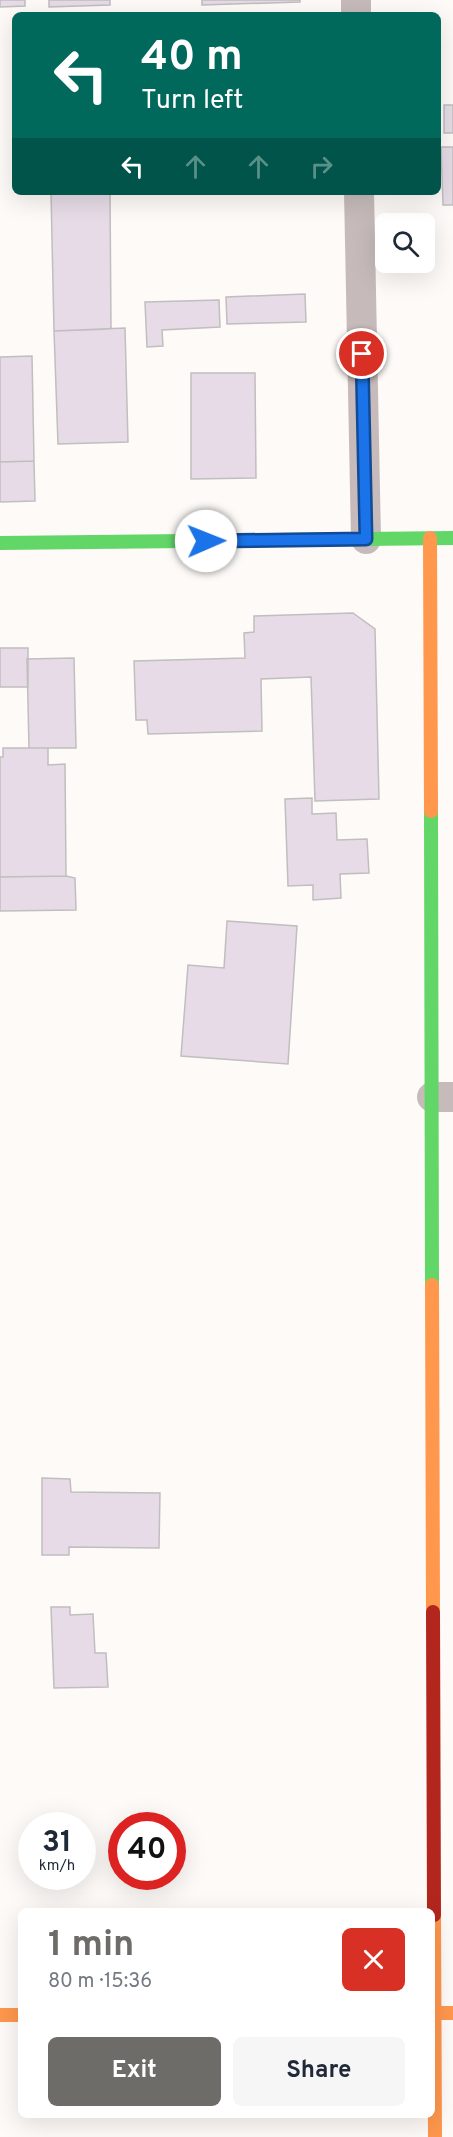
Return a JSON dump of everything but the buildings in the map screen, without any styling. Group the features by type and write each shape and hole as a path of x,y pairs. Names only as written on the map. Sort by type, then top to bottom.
{"street":[{"path":"359,195 366,539"},
{"path":"430,538 442,1097 434,1908"},
{"path":"0,543 453,538"},
{"path":"435,2013 453,2013"},
{"path":"0,2015 18,2015"},
{"path":"435,2118 435,2137"}],"traffic: fast":[{"path":"0,543 453,538"},
{"path":"431,811 432,1285"}],"traffic: slow":[{"path":"430,538 431,811"},
{"path":"432,1285 433,1612"},
{"path":"435,2013 453,2013"},
{"path":"0,2015 18,2015"},
{"path":"435,2118 435,2137"}],"traffic: jam":[{"path":"433,1612 434,1908"}],"route":[{"path":"206,541 366,539 362,354"}]}
